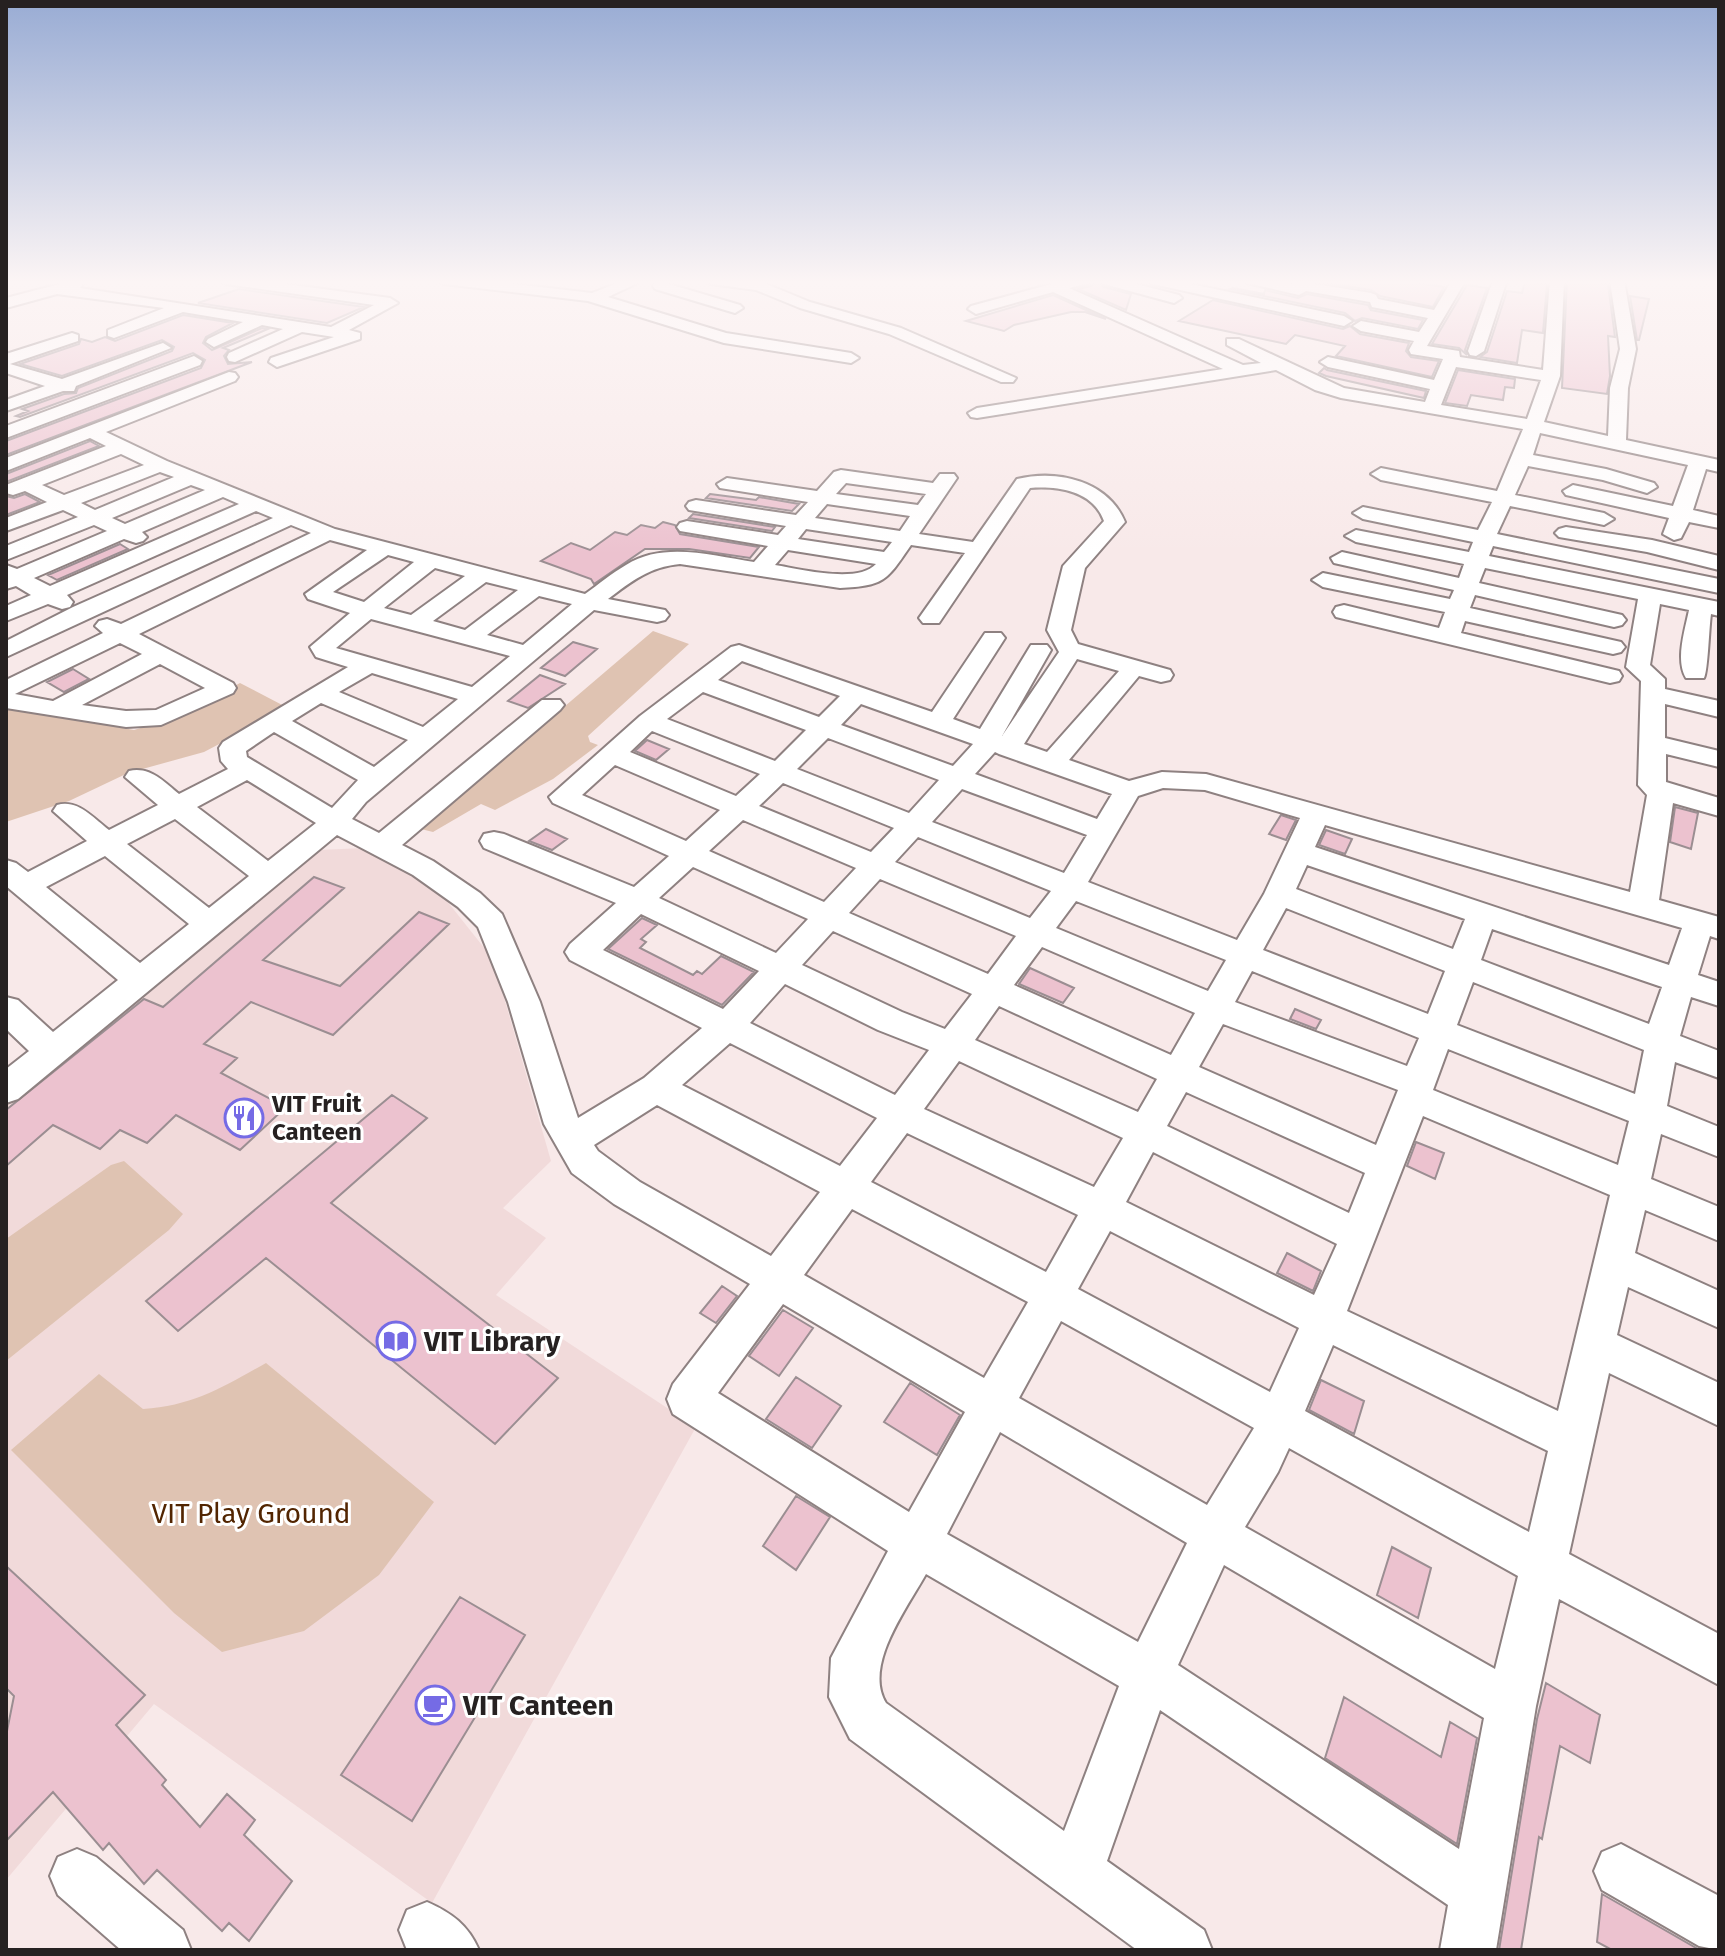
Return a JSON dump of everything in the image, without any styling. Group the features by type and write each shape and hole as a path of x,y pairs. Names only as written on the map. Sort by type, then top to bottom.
{"street":[{"path":"17,371 141,410"},
{"path":"6,382 35,371"},
{"path":"6,406 100,371"},
{"path":"6,432 166,371"},
{"path":"991,371 1007,378"},
{"path":"977,413 1240,371"},
{"path":"1243,371 1262,382"},
{"path":"1291,371 1341,393 1431,408 1471,408 1535,426 1617,443 1719,522"},
{"path":"1371,371 1440,386"},
{"path":"1431,408 1446,371"},
{"path":"1479,371 1551,376"},
{"path":"1447,638 1535,426 1551,371"},
{"path":"1617,443 1619,388 1623,371"},
{"path":"6,465 229,377"},
{"path":"1187,380 1205,392"},
{"path":"92,432 160,465 328,533 589,602 657,615"},
{"path":"15,488 124,446"},
{"path":"6,525 160,465"},
{"path":"1518,469 1551,486 1719,505"},
{"path":"1518,469 1606,475 1689,500 1719,543"},
{"path":"1381,474 1495,518 1671,576 1719,586"},
{"path":"758,571 841,476 943,484 923,512 913,539 882,598"},
{"path":"6,554 192,477"},
{"path":"931,618 1024,483 1045,479 1075,486 1107,504 1115,522 1074,566 1059,630 1069,649 1161,675"},
{"path":"727,484 923,512"},
{"path":"1551,486 1556,510"},
{"path":"1418,503 1600,540 1652,546 1689,500 1719,486"},
{"path":"15,488 64,503 229,581"},
{"path":"9,577 223,490"},
{"path":"1689,500 1719,563"},
{"path":"1671,576 1689,500"},
{"path":"6,614 256,504"},
{"path":"696,506 978,549"},
{"path":"1363,513 1495,518 1556,510 1608,520"},
{"path":"6,650 81,612 290,518"},
{"path":"687,527 891,560"},
{"path":"6,689 328,533"},
{"path":"1356,536 1710,607 1694,645 1695,673"},
{"path":"6,1089 335,822 356,796 376,779 589,602 635,568 664,558 695,559 758,571 840,581 863,580 881,573 913,539"},
{"path":"384,548 316,594 414,624 527,653"},
{"path":"1342,558 1614,620"},
{"path":"431,560 364,610 322,647 324,652 476,696"},
{"path":"414,624 482,574"},
{"path":"6,700 126,719 161,717 224,688 9,577"},
{"path":"1323,580 1613,647"},
{"path":"469,638 535,588"},
{"path":"1650,595 1638,667 1653,679 1652,785 1661,793 1719,807"},
{"path":"1344,612 1610,676"},
{"path":"938,723 993,638"},
{"path":"995,743 1039,650"},
{"path":"1386,1166 563,797 649,721 739,652 1128,790 1162,780 1206,782 1709,925 1680,979 1662,1043 1511,1706 1468,1950"},
{"path":"56,709 161,654"},
{"path":"572,1140 656,1088 727,1026 957,777 995,743 1066,658"},
{"path":"369,665 232,748 234,761 335,822 423,868 469,900 491,922 524,1002 562,1124 585,1162 627,1193 1511,1706"},
{"path":"1052,763 1127,676"},
{"path":"700,682 1103,831"},
{"path":"319,693 426,738"},
{"path":"857,694 779,772 581,952 901,1114 1103,1209 1572,1440"},
{"path":"1653,694 1719,709"},
{"path":"382,846 551,705"},
{"path":"273,721 376,779"},
{"path":"649,721 1719,1142"},
{"path":"1653,743 1719,759"},
{"path":"611,754 1414,1090 1631,1189 1719,1224"},
{"path":"141,982 16,878 105,844 248,769"},
{"path":"139,777 269,876"},
{"path":"1128,790 1070,887 688,1399 917,1543 1148,1675 1478,1893"},
{"path":"1643,906 1661,793"},
{"path":"67,811 210,925"},
{"path":"1184,1950 868,1721 854,1697 855,1658 992,1405 1279,894 1317,812"},
{"path":"494,841 638,900 890,1021 952,1045 1146,1132 1255,1183 1359,1237"},
{"path":"1299,852 1719,994"},
{"path":"1279,894 1719,1065"},
{"path":"1076,1871 1148,1675 1215,1534 1263,1457 1359,1237 1483,913"},
{"path":"6,1009 52,1052"},
{"path":"656,1088 1054,1296 1719,1661"},
{"path":"1614,1262 1719,1310"},
{"path":"1594,1345 1719,1405"},
{"path":"1621,1871 1719,1926"},
{"path":"77,1876 163,1950"}],"shaded area":[{"path":"365,848 435,886 493,959 551,1161 503,1208 546,1238 496,1295 696,1427 432,1903 154,1704 6,1880 6,1101 318,850"}],"green space":[{"path":"653,631 689,644 588,736 590,742 598,745 553,779 495,810 481,804 433,832 421,829"},
{"path":"240,683 288,708 204,752 128,773 69,801 6,822 6,707 134,730 177,717"},
{"path":"124,1161 183,1214 169,1230 6,1361 6,1239 111,1165"},
{"name":"VIT Play Ground","path":"266,1363 434,1502 379,1575 304,1631 222,1652 174,1613 11,1450 99,1374 143,1409 193,1399"}],"building":[{"path":"45,371 75,371 62,376"},
{"path":"120,371 144,371 16,416 28,411 22,409 64,394 76,393 78,388"},
{"path":"192,371 227,371 6,455 6,441"},
{"path":"1333,371 1426,391 1424,398 1319,373"},
{"path":"1406,371 1435,371 1432,377"},
{"path":"1457,371 1515,379 1514,388 1505,387 1503,400 1471,395 1467,406 1445,403"},
{"path":"1563,371 1610,371 1607,394 1562,388"},
{"path":"90,441 99,446 6,482 6,474"},
{"path":"25,494 40,502 6,515 6,496 14,498"},
{"path":"710,494 756,500 759,497 799,504 792,511 706,498"},
{"path":"693,514 775,527 772,531 689,518"},
{"path":"663,522 675,525 680,534 759,547 750,558 689,549 645,549 594,584 591,579 541,561 571,543 590,550 615,532 627,535 641,525 655,528"},
{"path":"120,544 128,549 57,580 48,575"},
{"path":"573,642 597,649 565,676 541,668"},
{"path":"73,669 89,679 64,692 47,682"},
{"path":"540,675 565,684 528,708 508,701"},
{"path":"647,740 669,749 656,760 635,751"},
{"path":"1675,807 1698,813 1691,849 1670,842"},
{"path":"1281,815 1296,820 1286,840 1269,834"},
{"path":"546,829 567,839 552,850 529,841"},
{"path":"1326,830 1352,839 1345,854 1319,845"},
{"path":"314,877 344,888 263,960 340,986 419,912 449,924 333,1035 251,1002 204,1044 237,1058 221,1073 286,1107 240,1150 176,1115 147,1143 120,1130 100,1149 53,1125 6,1166 6,1110 144,999 163,1007"},
{"path":"642,918 657,925 641,939 646,942 640,948 693,975 697,971 702,974 721,956 754,972 722,1005 608,949"},
{"path":"1030,968 1074,988 1063,1003 1019,984"},
{"path":"1295,1009 1321,1020 1316,1029 1290,1019"},
{"path":"392,1095 427,1118 331,1203 558,1378 495,1444 266,1258 178,1331 146,1301"},
{"path":"1416,1142 1444,1153 1435,1179 1407,1166"},
{"path":"1287,1253 1321,1271 1313,1291 1277,1273"},
{"path":"722,1286 737,1296 716,1323 700,1313"},
{"path":"783,1310 813,1328 779,1376 749,1356"},
{"path":"796,1377 841,1406 812,1448 766,1419"},
{"path":"1321,1380 1364,1401 1354,1434 1309,1410"},
{"path":"910,1383 960,1415 937,1455 884,1422"},
{"path":"796,1496 830,1517 796,1570 763,1546"},
{"path":"1392,1547 1431,1568 1418,1618 1377,1595"},
{"path":"6,1566 145,1695 116,1725 166,1780 162,1785 200,1827 227,1794 255,1820 244,1835 292,1881 249,1941 229,1923 222,1931 157,1870 144,1884 109,1843 103,1850 53,1792 6,1841 6,1736 14,1696 6,1688"},
{"name":"VIT Canteen","path":"460,1597 525,1635 412,1821 341,1775"},
{"path":"1546,1683 1600,1715 1590,1763 1560,1746 1542,1839 1539,1837 1521,1950 1499,1950 1537,1719"},
{"path":"1344,1697 1441,1757 1450,1722 1477,1738 1457,1844 1325,1758"},
{"path":"1602,1894 1704,1950 1612,1950 1597,1942"}],"place":[{"name":"VIT Fruit Canteen","path":"244,1118"},
{"name":"VIT Library","path":"396,1341"},
{"name":"VIT Canteen","path":"435,1705"}]}
